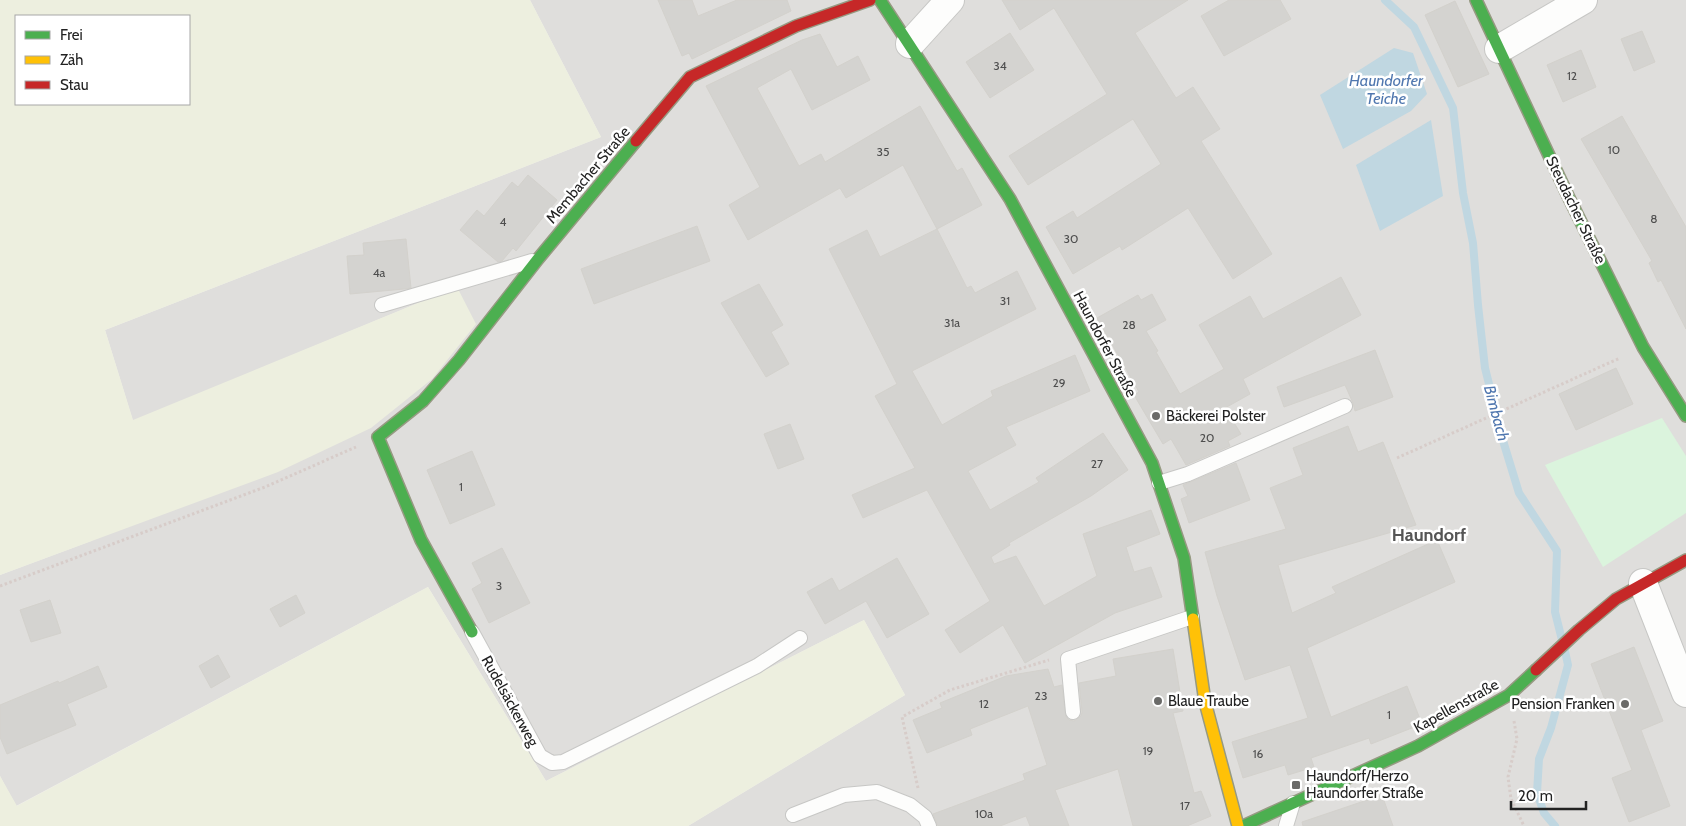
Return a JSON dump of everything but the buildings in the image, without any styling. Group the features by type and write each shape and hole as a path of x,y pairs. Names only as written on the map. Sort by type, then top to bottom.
{"street":[{"name":"Membacher Straße","path":"378,437 423,401 459,360 538,260 690,77 796,26 870,0"},
{"name":"Haundorfer Straße","path":"880,0 1010,199 1152,463 1184,558 1205,702 1238,826"},
{"path":"910,44 950,0"},
{"name":"Steudacher Straße","path":"1476,0 1569,198 1644,347 1683,404"},
{"path":"1499,49 1583,0"},
{"name":"Rudelsäckerweg","path":"378,437 421,540 472,632"},
{"name":"Kapellenstraße","path":"1243,826 1418,746 1508,696 1616,599 1686,560"},
{"path":"1643,583 1686,693"}],"lane":[{"path":"382,305 538,260"},
{"path":"1158,483 1188,474 1345,406"},
{"path":"1073,712 1068,659 1192,617"},
{"name":"Rudelsäckerweg","path":"472,632 540,756 552,763 563,762 748,671 800,638"},
{"path":"793,815 844,795 877,792 910,805 927,822"},
{"path":"1286,826 1293,803"}],"path":[{"path":"1397,458 1644,347"},
{"path":"0,586 265,487 378,437"},
{"path":"927,822 902,717 950,690 1045,660 1068,659"},
{"path":"1508,696 1517,739 1508,777 1511,799 1524,826"}],"shaded area":[{"path":"530,0 1686,0 1686,826 688,826 905,695 864,620 546,781 428,587 16,806 0,776 0,575 91,541 457,287 133,421 105,330 601,137"}],"green space":[{"path":"0,0 530,0 601,137 105,330 133,420 457,287 476,324 432,379 371,428 278,472 0,575"},
{"path":"1662,418 1686,456 1686,513 1603,567 1545,465"},
{"path":"428,587 546,781 864,620 905,695 688,826 0,826 0,776 17,806"}],"water":[{"name":"Haundorfer Teiche","path":"1394,48 1413,53 1427,94 1411,111 1343,149 1320,95"},
{"name":"Haundorfer Teiche","path":"1431,120 1443,196 1380,231 1356,165"}],"waterway":[{"name":"Bimbach","path":"1385,0 1414,27 1453,108 1463,193 1473,243 1485,368 1504,444 1519,493 1557,551 1555,612 1562,640"},
{"name":"Bimbach","path":"1555,826 1544,813 1537,793 1539,759 1551,728 1568,665 1565,651"}],"traffic: fast":[{"path":"880,0 1010,199 1152,463 1184,558 1193,619"},
{"path":"1476,0 1569,198 1643,347 1686,416"},
{"path":"472,632 421,540 378,437 423,401 459,360 538,259 636,141"},
{"path":"1243,826 1418,746 1509,695 1536,670"}],"traffic: slow":[{"path":"1193,619 1205,702 1238,826"}],"traffic: jam":[{"path":"636,141 690,77 796,26 870,0"},
{"path":"1536,670 1616,599 1686,560"}],"place":[{"name":"Bäckerei Polster","path":"1156,416"},
{"name":"Blaue Traube","path":"1158,701"},
{"name":"Pension Franken","path":"1625,704"},
{"name":"Haundorf/Herzo Haundorfer Straße","path":"1296,785"}],"district":[{"name":"Haundorf","path":"1429,535"}]}
